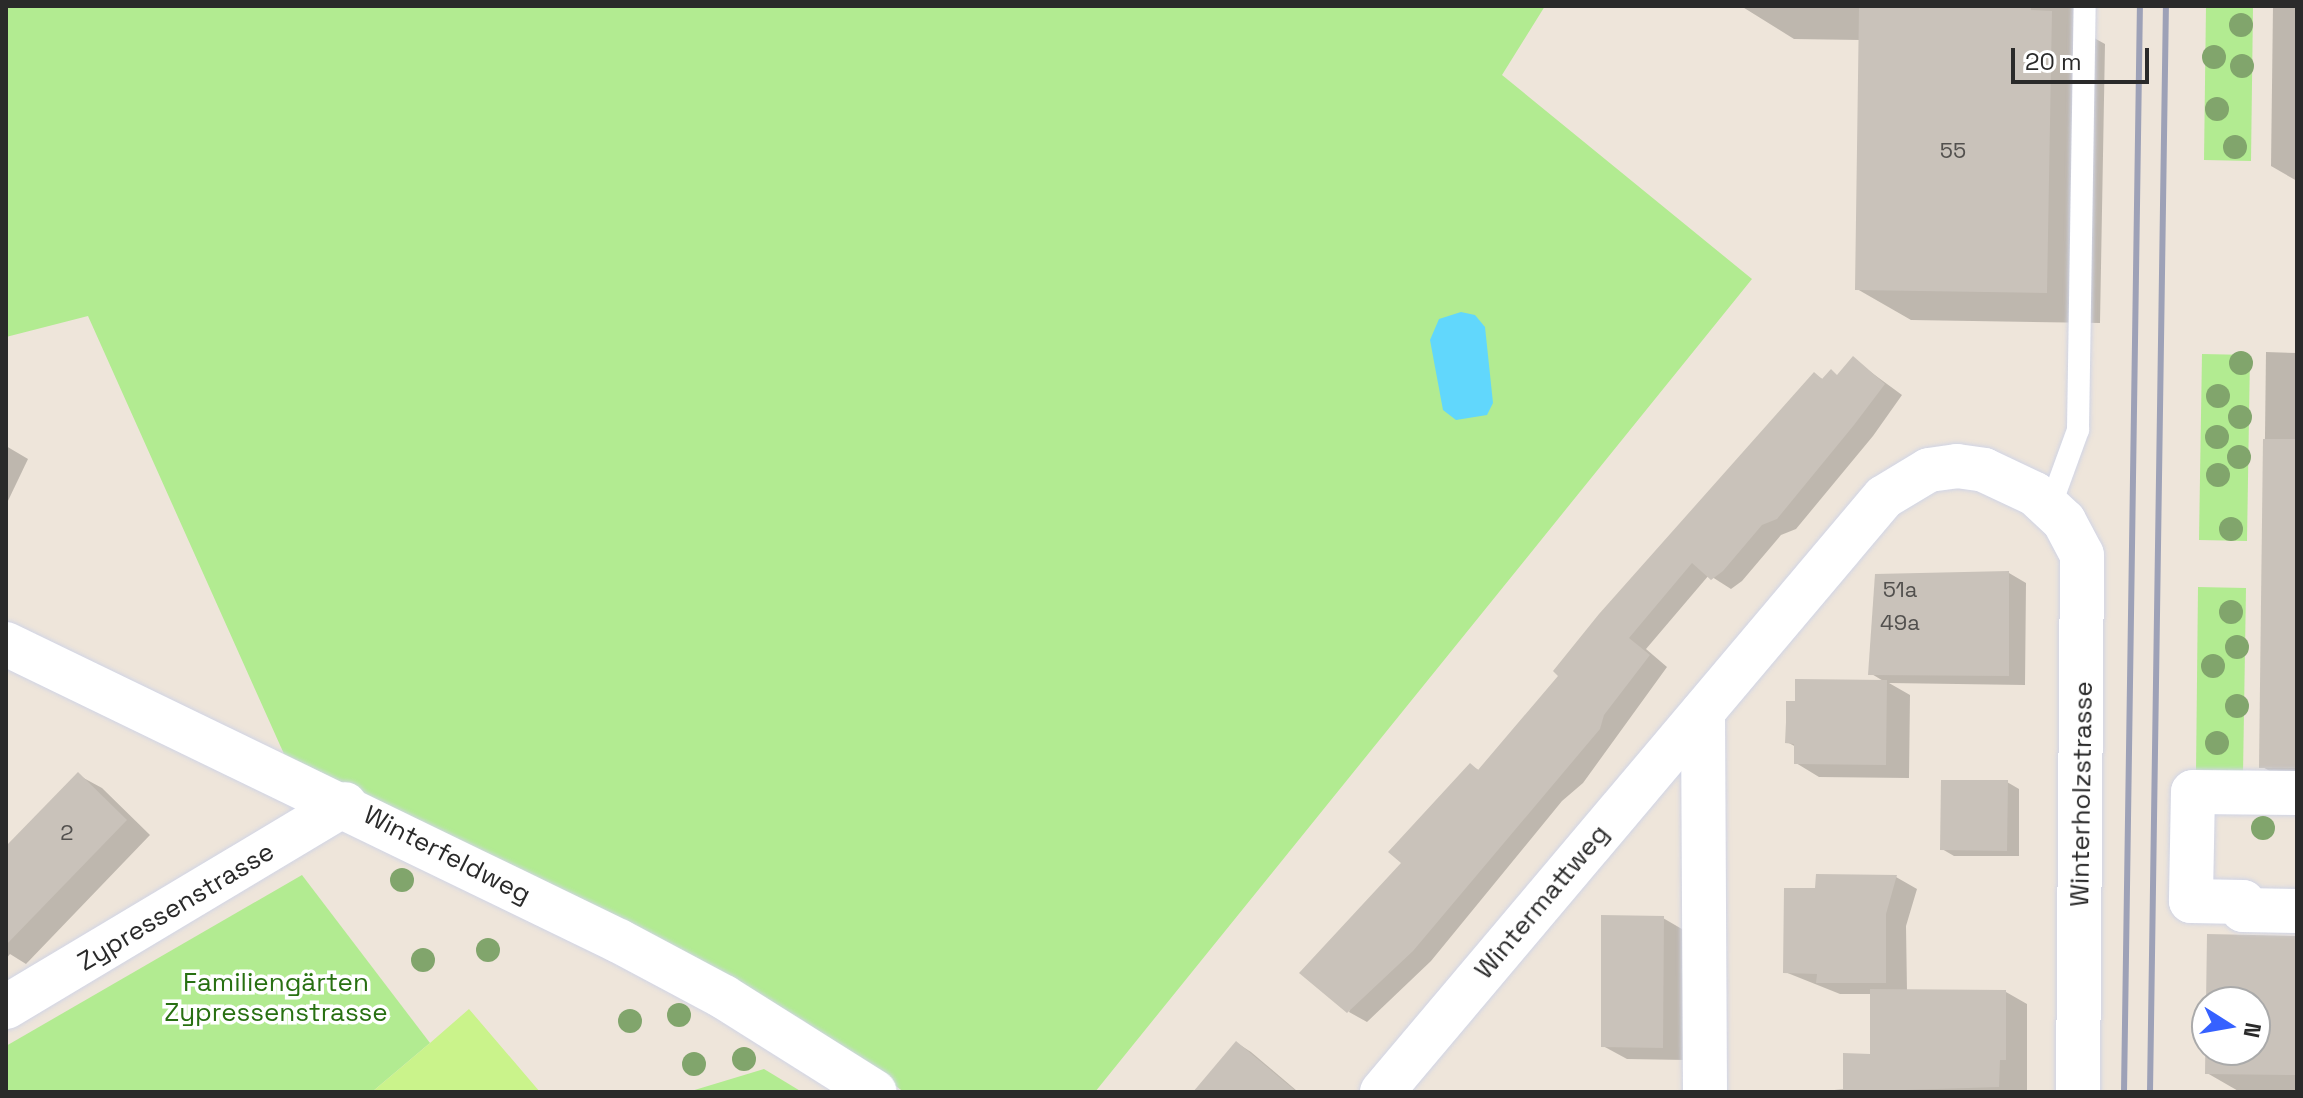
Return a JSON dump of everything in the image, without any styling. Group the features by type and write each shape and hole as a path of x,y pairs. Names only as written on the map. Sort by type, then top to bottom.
{"street":[{"name":"Wintermattweg","path":"1382,1092 1884,497 1929,470 1984,470"},
{"name":"Winterholzstrasse","path":"1984,470 2011,479 2050,507 2075,539 2084,573 2078,1092"},
{"name":"Winterfeldweg","path":"6,644 345,804 724,997 875,1092"},
{"path":"1703,712 1705,1092"},
{"path":"2297,793 2193,792 2191,901 2243,902 2243,910 2297,911"},
{"name":"Zypressenstrasse","path":"6,1007 345,804"}],"lane":[{"path":"2050,507 2078,430 2085,6"}],"green space":[{"path":"6,6 1545,6 1502,75 1752,279 1095,1092 904,1092 804,1021 700,960 284,754 88,316 6,337"},
{"path":"2206,6 2253,6 2251,161 2204,160"},
{"path":"2202,354 2250,355 2247,541 2199,540"},
{"path":"2198,587 2246,588 2243,774 2196,773"},
{"name":"Familiengärten Zypressenstrasse","path":"302,875 430,1043 372,1092 6,1092 6,1046"},
{"path":"469,1009 540,1092 372,1092 430,1043"},
{"path":"764,1069 802,1092 688,1092"}],"water":[{"path":"1461,312 1475,315 1485,327 1493,403 1487,415 1456,420 1443,410 1430,340 1439,319"}],"building":[{"path":"1859,6 2031,6 2031,10 2052,11 2047,293 1855,290"},
{"path":"1853,356 1885,384 1854,425 1777,519 1762,525 1723,571 1711,580 1692,563 1629,638 1650,655 1604,715 1600,729 1413,951 1347,1013 1299,973 1401,863 1388,852 1470,763 1478,770 1558,676 1553,671 1599,614 1814,372 1822,379 1831,369 1837,375"},
{"path":"2263,439 2297,439 2297,768 2259,768"},
{"path":"2009,571 2009,676 1868,675 1875,574"},
{"path":"1795,679 1887,680 1886,765 1794,764 1794,744 1785,743 1786,701 1795,701"},
{"path":"78,772 127,820 6,945 6,846"},
{"path":"1941,780 2008,780 2007,851 1940,850"},
{"path":"1816,874 1897,875 1886,914 1886,983 1816,983 1817,974 1783,973 1784,888 1815,888"},
{"path":"1601,915 1664,916 1663,1048 1601,1047"},
{"path":"2207,934 2297,936 2297,1075 2205,1074 2205,1066 2271,1066 2271,986 2206,986"},
{"path":"1870,989 2006,990 2006,1060 2000,1060 1999,1087 1843,1092 1843,1053 1870,1054"},
{"path":"1236,1041 1297,1092 1193,1092"}],"railway":[{"path":"2124,1092 2140,6"},
{"path":"2150,1092 2166,6"}]}
